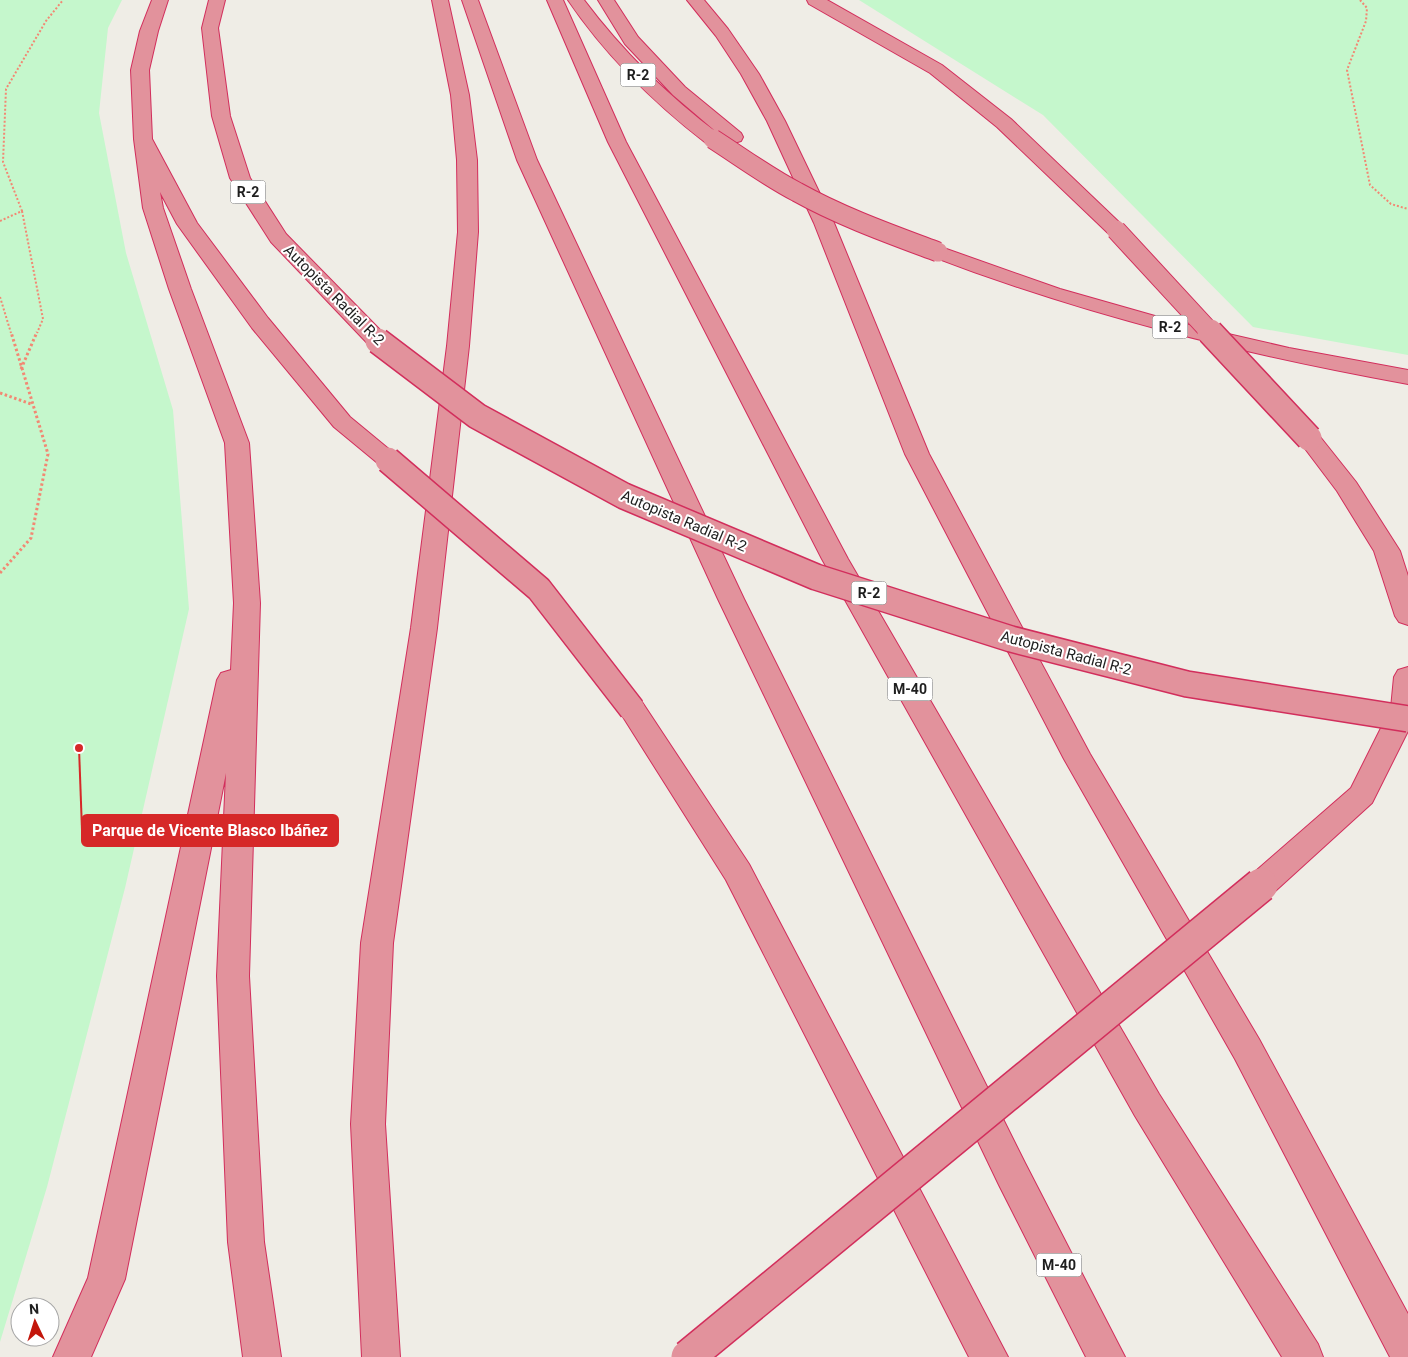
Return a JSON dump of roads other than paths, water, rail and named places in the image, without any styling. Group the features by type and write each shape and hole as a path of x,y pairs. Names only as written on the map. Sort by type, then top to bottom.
{"highway":[{"path":"160,0 149,31 140,70 143,139 153,208 180,289 237,443 246,603 233,976 246,1242 262,1357"},
{"name":"Autopista Radial R-2","path":"217,0 210,28 217,86 221,116 240,178 278,238 378,341 477,416 624,496 816,576 1011,639 1187,684 1408,719"},
{"path":"381,1357 368,1124 377,943 424,628 458,346 468,232 467,160 460,95 440,0"},
{"name":"M-40","path":"470,0 527,160 727,590 1012,1174 1106,1357"},
{"name":"M-40","path":"555,0 617,142 835,559 1146,1105 1304,1357"},
{"name":"R-2","path":"576,0 625,63 684,118 781,183 856,221 1036,287 1173,328 1271,351 1408,378"},
{"path":"606,0 631,40 679,91 734,136 763,158 812,187 854,210 926,240 938,252"},
{"path":"695,0 722,33 750,74 776,122 824,223 917,454 1078,759 1247,1049 1408,1352"},
{"path":"815,0 936,69 1004,123 1116,230 1309,438 1347,487 1387,551 1408,616"},
{"path":"143,139 187,224 260,323 342,422 539,589 632,709 738,873 989,1357"},
{"path":"72,1357 106,1279 246,603"},
{"path":"688,1357 1261,885 1362,795 1405,708 1408,677"}],"place":[{"name":"Parque de Vicente Blasco Ibáñez","path":"79,748"}]}
